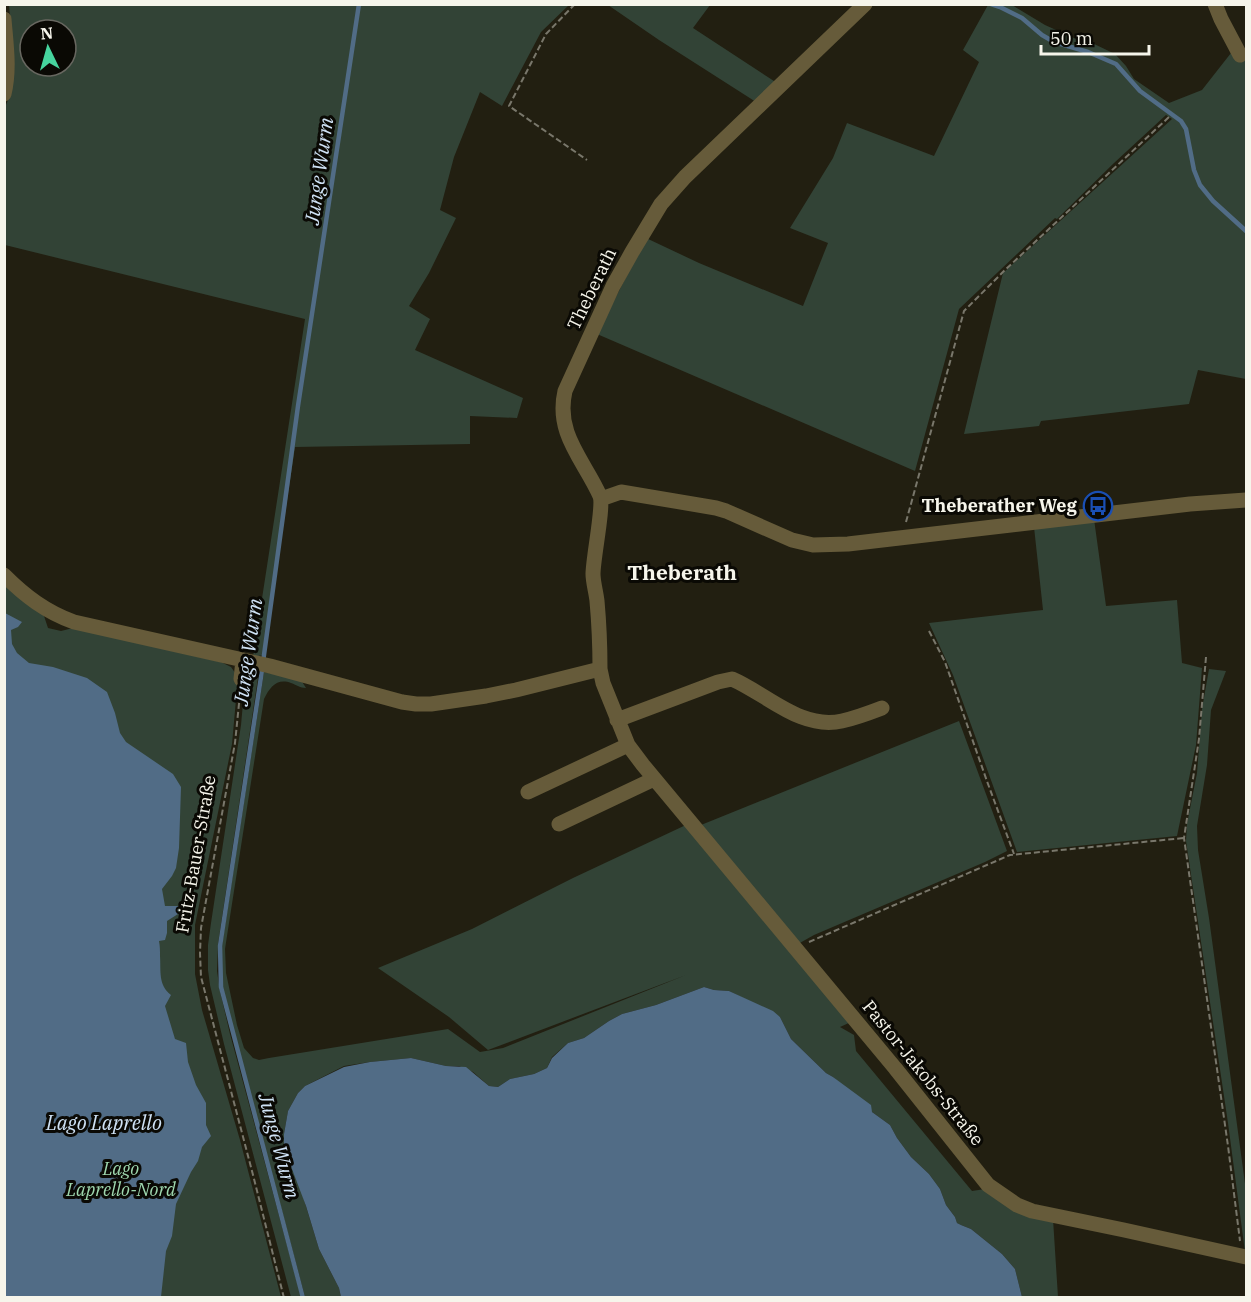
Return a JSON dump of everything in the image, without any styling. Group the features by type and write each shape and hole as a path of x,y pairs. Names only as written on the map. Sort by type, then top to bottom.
{"street":[{"name":"Theberath","path":"601,499 575,452 562,416 562,404 565,391 613,286 661,204 685,177 865,4"},
{"path":"1215,4 1240,55"},
{"path":"4,18 8,80 4,94"},
{"path":"4,575 28,597 58,616 103,629 270,666 402,702 431,704 516,690 600,669 597,600 592,575 601,499 621,492 716,508 781,536 813,545 848,544 1246,500"},
{"path":"241,679 248,661"},
{"name":"Pastor-Jakobs-Straße","path":"600,669 603,683 628,745 988,1185 1017,1205 1032,1211 1244,1257"},
{"path":"617,720 718,682 732,679 790,712 820,722 841,721 882,708"},
{"path":"528,792 628,745"},
{"path":"559,824 654,779"}],"path":[{"path":"575,4 546,34 508,106 587,160"},
{"path":"908,537 905,519 964,311 1169,117"},
{"path":"929,631 945,662 1014,854"},
{"path":"1206,657 1199,739 1184,838 1244,1257"},
{"name":"Fritz-Bauer-Straße","path":"241,679 235,742 201,928 201,977 284,1298"},
{"path":"797,949 886,908 1014,854 1184,838"}],"green space":[{"path":"9,5 569,5 541,32 502,106 480,92 454,157 440,210 456,218 429,273 409,306 430,319 415,350 523,398 517,418 470,416 470,444 295,447 264,655 253,657 305,319 5,245 4,110 11,92"},
{"path":"608,5 710,5 693,28 777,83 756,102"},
{"path":"988,5 1012,5 1045,25 1115,54 1134,79 1169,103 1202,90 1231,53 1246,57 1246,379 1198,370 1189,404 1041,421 1039,426 964,434 1003,273 1172,119 1166,115 959,309 915,471 597,334 646,238 699,263 803,306 828,243 790,228 833,158 847,123 934,156 979,62 963,50"},
{"path":"1094,519 1106,606 1177,600 1182,663 1202,668 1196,745 1177,836 1017,852 953,675 929,623 1043,610 1034,527"},
{"name":"Lago Laprello","path":"4,583 44,616 48,628 61,631 73,628 221,662 231,667 238,677 232,744 195,925 195,974 202,1010 240,1140 281,1297 5,1297"},
{"path":"248,668 259,671 218,944 217,971 230,1034 301,1297 291,1297 224,1044 208,970 208,945"},
{"path":"1209,669 1226,671 1211,710 1207,765 1197,826 1198,850 1246,1191 1246,1253 1186,841 1197,773 1202,709"},
{"path":"264,672 301,680 306,688 286,682 278,683 271,687 264,699 225,949 226,973 237,1025 244,1048 253,1058 259,1060 448,1029 480,1052 503,1048 686,975 488,1050 449,1017 378,968 472,929 688,824 851,1022 840,1027 854,1035 856,1051 972,1191 985,1189 1008,1206 1053,1219 1058,1297 1022,1297 1015,1269 1002,1254 971,1229 957,1223 940,1189 929,1174 911,1157 890,1125 826,1073 791,1039 780,1017 729,991 704,987 656,1005 622,1014 584,1038 568,1043 552,1057 547,1068 534,1074 510,1079 498,1087 489,1086 473,1072 459,1066 446,1066 411,1058 344,1066 305,1086 298,1093 288,1111 284,1134 319,1249 339,1288 341,1297 305,1297 230,1016 221,971 222,945"},
{"path":"959,721 1007,851 798,944 701,825"}],"water":[{"name":"Lago Laprello","path":"5,613 22,622 11,630 12,644 17,653 29,663 53,667 87,678 107,692 120,733 126,742 173,774 181,787 176,868 162,889 165,906 178,906 178,914 167,921 165,940 159,941 160,972 164,987 171,995 165,1006 175,1039 186,1043 188,1062 196,1085 206,1103 206,1125 211,1136 202,1147 198,1161 176,1204 172,1236 166,1251 161,1297 5,1297"},
{"path":"704,987 729,991 773,1011 780,1017 791,1039 826,1073 871,1105 872,1112 890,1125 911,1157 929,1174 940,1189 957,1223 971,1229 1002,1254 1015,1269 1022,1297 341,1297 339,1288 319,1249 284,1148 288,1111 298,1093 305,1086 344,1067 411,1058 446,1066 466,1067 489,1086 498,1087 510,1079 534,1074 547,1068 552,1058 568,1043 584,1038 622,1014 656,1005"}],"waterway":[{"name":"Junge Wurm","path":"303,1298 221,987 220,946 359,4"},
{"path":"991,4 1022,18 1054,42 1088,52 1116,64 1140,91 1181,121 1186,129 1194,170 1200,185 1213,201 1246,231"}],"place":[{"name":"Theberather Weg","path":"1098,506"}],"district":[{"name":"Theberath","path":"682,573"}],"park label":[{"name":"Lago Laprello-Nord","path":"121,1179"}]}
